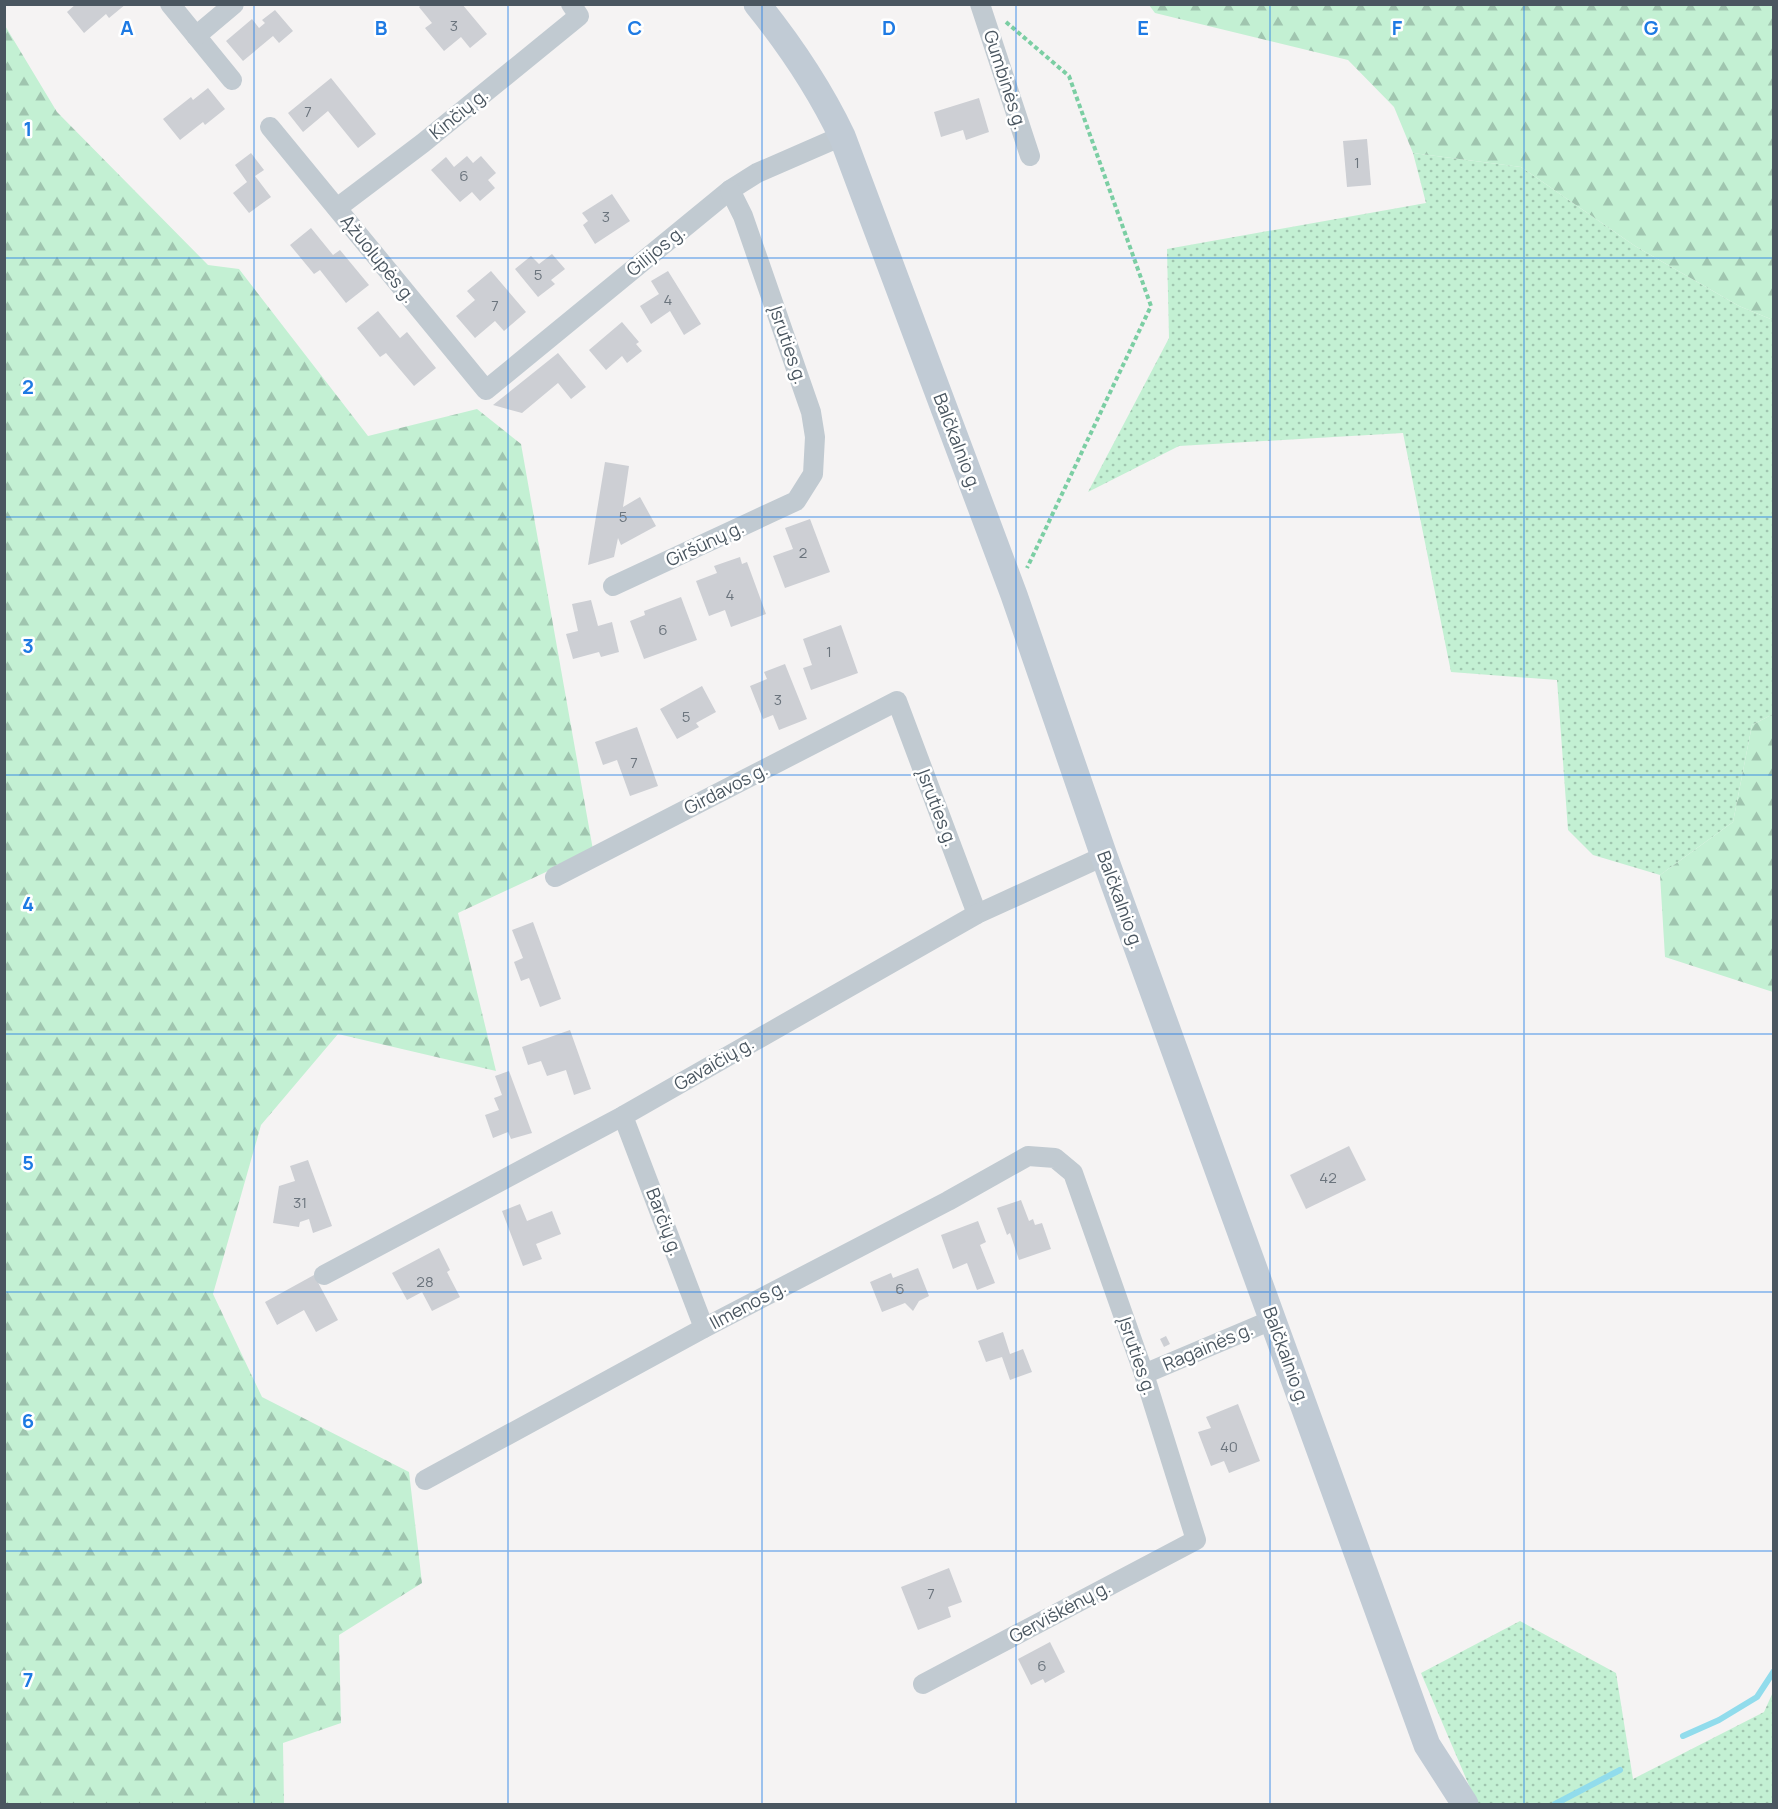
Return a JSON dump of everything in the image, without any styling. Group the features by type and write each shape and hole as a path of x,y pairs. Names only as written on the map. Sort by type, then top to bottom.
{"street":[{"path":"170,4 231,80"},
{"path":"196,36 234,4"},
{"name":"Balčkalnio g.","path":"757,4 805,68 826,102 842,136 1014,596 1104,856 1427,1745 1465,1804"},
{"name":"Gumbinės g.","path":"980,4 1030,156"},
{"name":"Kinčių g.","path":"337,208 423,143 575,10"},
{"name":"Ąžuolupės g.","path":"270,127 486,390"},
{"name":"Gilijos g.","path":"486,390 730,190 757,173 842,136"},
{"name":"Įsruties g.","path":"730,190 742,216 811,412 815,437 813,474 796,501"},
{"name":"Giršūnų g.","path":"613,586 796,501"},
{"name":"Įsruties g.","path":"897,701 977,914"},
{"name":"Girdavos g.","path":"555,877 897,701"},
{"name":"Gavaičių g.","path":"324,1275 623,1116 977,914 1104,856"},
{"name":"Barčių g.","path":"623,1116 704,1328"},
{"name":"Ilmenos g.","path":"425,1480 704,1328 948,1201 1028,1155 1055,1158 1073,1173"},
{"name":"Įsruties g.","path":"1073,1173 1144,1374 1196,1540"},
{"name":"Ragainės g.","path":"1144,1374 1272,1320"},
{"name":"Gerviškėnų g.","path":"923,1684 1196,1540"}],"path":[{"path":"1002,19 1069,76 1151,306 1014,596"}],"green space":[{"path":"1149,5 1773,5 1773,320 1739,306 1635,246 1521,167 1413,153 1394,107 1348,60 1155,13"},
{"path":"4,24 57,112 208,265 239,269 368,436 477,409 521,444 593,850 458,913 496,1071 338,1034 261,1125 213,1294 262,1397 409,1472 422,1583 339,1635 341,1723 283,1743 284,1804 5,1804"},
{"path":"1413,153 1521,167 1635,246 1739,306 1773,320 1773,714 1752,725 1733,822 1660,875 1593,855 1568,830 1557,680 1451,672 1403,433 1179,446 1088,492 1169,338 1167,249 1426,203"},
{"path":"1773,714 1773,992 1665,957 1660,875 1733,822 1752,725"},
{"path":"1520,1621 1616,1673 1633,1779 1764,1712 1773,1692 1773,1804 1477,1804 1421,1673"}],"building":[{"path":"76,4 126,4 109,18 106,14 84,33 67,12"},
{"path":"422,4 462,4 487,34 470,48 461,37 444,51 425,28 432,23 419,7"},
{"path":"275,10 293,31 279,43 273,36 243,61 226,41 252,19 259,28 265,23 262,20"},
{"path":"331,78 376,134 358,148 328,111 303,132 288,113"},
{"path":"208,88 225,109 205,125 203,122 180,140 163,119 191,97 193,100"},
{"path":"979,98 989,132 966,140 963,130 941,137 934,112"},
{"path":"1367,139 1371,185 1347,187 1343,141"},
{"path":"251,153 264,170 255,176 271,197 249,213 233,193 247,182 235,165"},
{"path":"467,156 473,163 481,156 496,173 488,180 495,188 480,201 472,192 460,202 431,170 446,157 454,167"},
{"path":"612,194 630,221 595,244 583,225 588,221 582,213"},
{"path":"311,228 333,255 340,250 369,285 346,303 320,270 314,274 290,245"},
{"path":"552,254 565,269 551,280 555,284 538,297 515,269 531,256 539,264"},
{"path":"491,271 526,312 504,331 495,321 475,338 456,316 475,300 467,291"},
{"path":"668,271 701,324 684,335 670,311 651,324 640,306 659,294 651,281"},
{"path":"378,311 400,338 407,332 436,368 414,386 386,353 380,357 357,328"},
{"path":"622,322 639,342 636,344 642,351 627,363 622,356 606,370 589,350"},
{"path":"558,353 586,387 571,399 558,383 522,413 493,405"},
{"path":"605,462 629,466 623,507 640,497 656,526 621,545 618,538 614,557 588,565"},
{"path":"810,519 830,572 785,588 773,556 793,549 785,528"},
{"path":"740,557 742,564 747,562 766,614 731,627 725,610 709,616 696,581 717,573 714,566"},
{"path":"681,597 697,640 644,659 630,621 645,615 644,611"},
{"path":"591,600 598,626 612,622 619,652 601,657 599,652 573,659 566,634 578,631 572,604"},
{"path":"841,625 858,673 811,690 803,668 812,665 803,639"},
{"path":"785,664 807,719 779,730 773,715 763,719 750,686 767,679 764,672"},
{"path":"702,686 716,712 696,723 699,727 677,739 660,709"},
{"path":"637,727 658,786 630,796 617,760 603,765 595,742"},
{"path":"533,922 561,999 540,1007 529,978 521,981 514,962 523,958 512,930"},
{"path":"570,1030 591,1089 574,1095 566,1070 547,1076 541,1061 528,1065 522,1047"},
{"path":"509,1071 532,1133 511,1139 508,1132 493,1138 485,1115 499,1110 494,1098 502,1095 495,1076"},
{"path":"1349,1146 1366,1180 1306,1209 1290,1175"},
{"path":"308,1160 332,1226 313,1233 309,1219 300,1222 299,1227 273,1223 279,1186 295,1181 290,1166"},
{"path":"1021,1200 1029,1221 1033,1219 1035,1225 1042,1223 1051,1249 1019,1260 1010,1233 1007,1235 997,1208"},
{"path":"520,1204 527,1221 552,1211 561,1234 536,1244 542,1259 523,1266 502,1211"},
{"path":"978,1221 986,1242 980,1245 995,1283 977,1290 967,1263 953,1269 941,1235"},
{"path":"439,1248 450,1270 447,1272 460,1297 432,1311 422,1292 407,1300 392,1273"},
{"path":"918,1268 929,1296 919,1301 913,1311 905,1303 882,1312 870,1282 891,1273 893,1278"},
{"path":"314,1275 338,1320 316,1332 304,1310 277,1325 265,1302"},
{"path":"1003,1332 1010,1354 1023,1349 1032,1372 1010,1380 1002,1357 986,1362 978,1341"},
{"path":"1166,1336 1170,1344 1164,1347 1160,1339"},
{"path":"1238,1404 1260,1461 1229,1473 1224,1461 1211,1466 1198,1432 1211,1428 1206,1417"},
{"path":"949,1568 962,1602 948,1607 951,1617 918,1630 901,1587"},
{"path":"1050,1642 1065,1672 1045,1683 1043,1679 1031,1685 1018,1659"}],"waterway":[{"path":"1683,1736 1719,1720 1757,1697 1774,1671"},
{"path":"1555,1804 1620,1770"}]}
